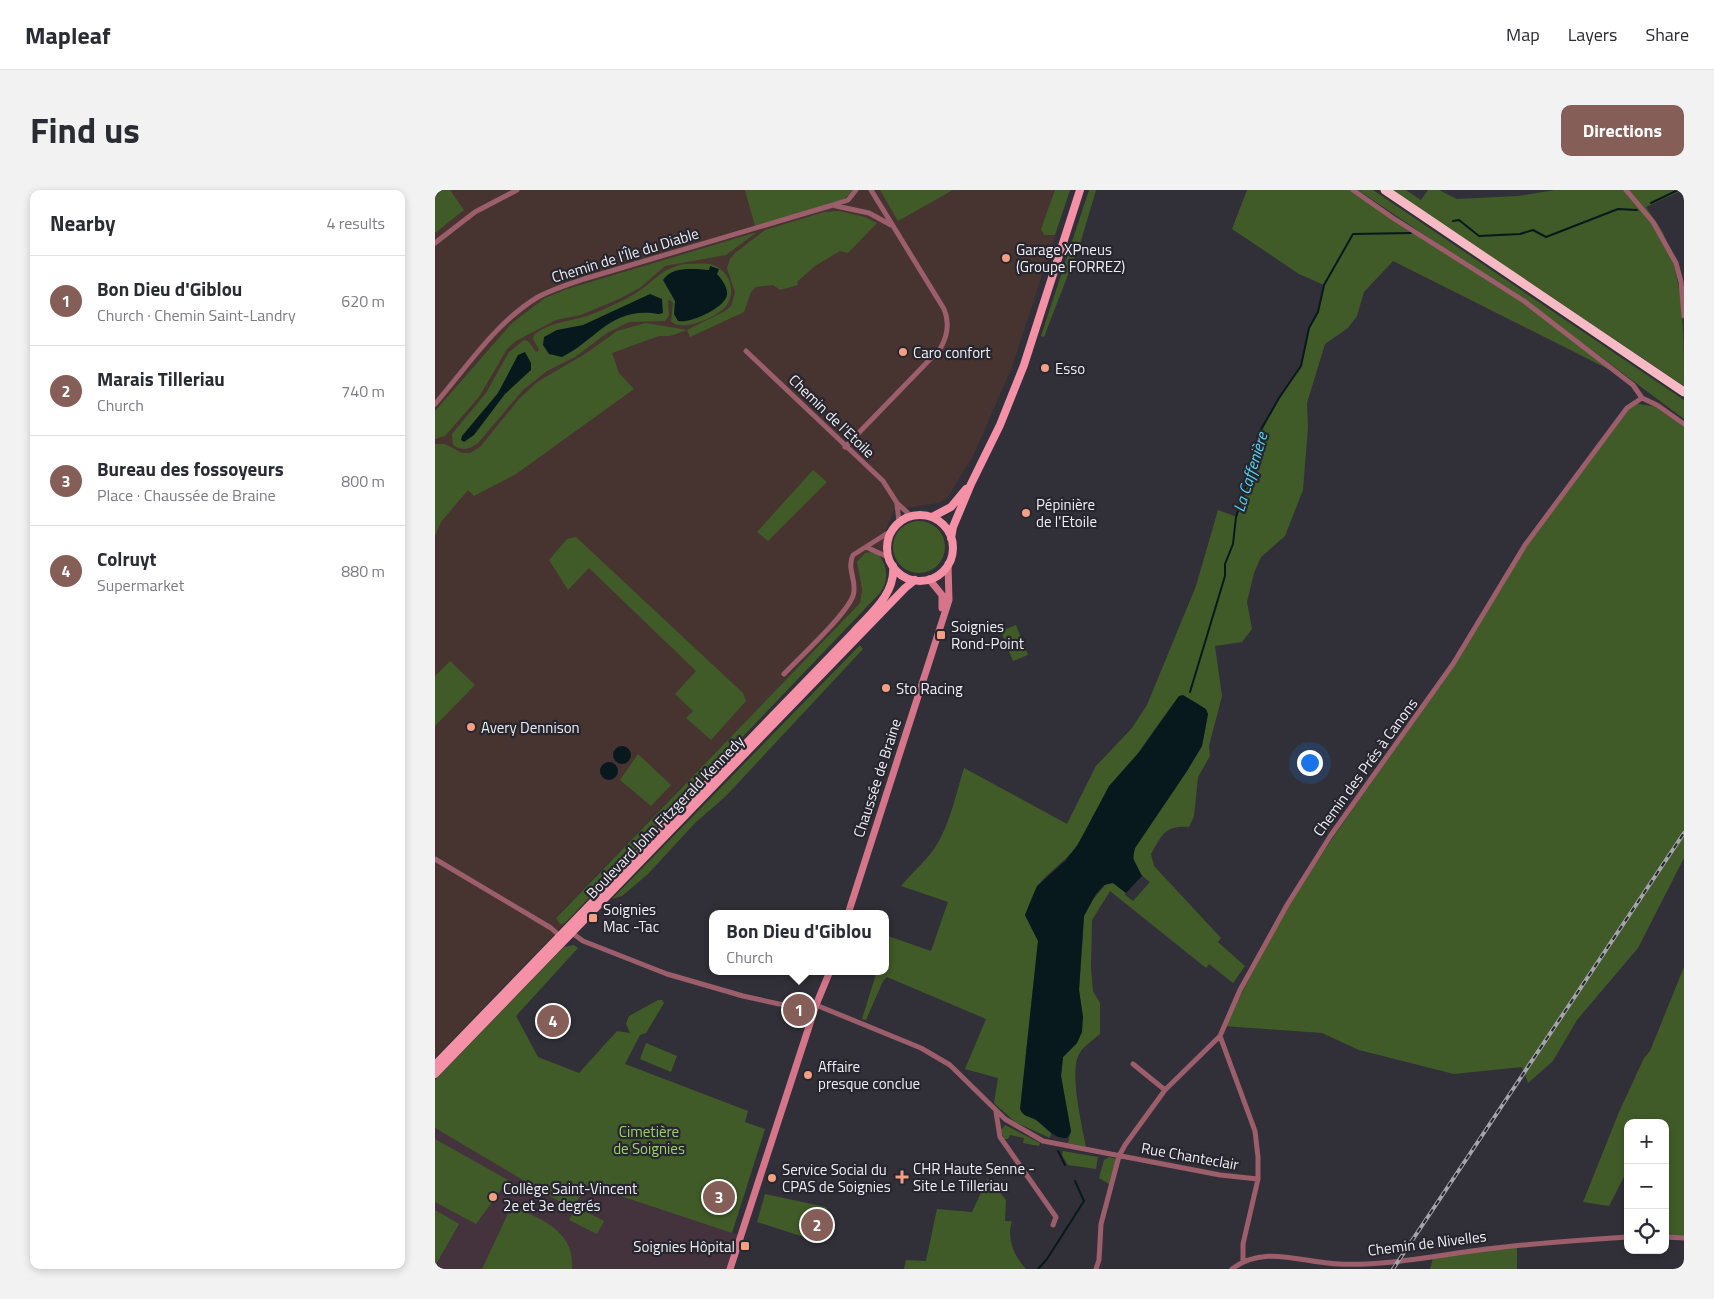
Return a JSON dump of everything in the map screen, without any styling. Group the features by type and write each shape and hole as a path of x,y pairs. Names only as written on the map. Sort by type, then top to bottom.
{"highway":[{"path":"1385,190 1684,392"}],"main road":[{"path":"951,538 942,523 933,517 922,514 911,516 899,522 891,531 887,544 888,557 900,574 915,580 929,579 939,574 948,564 953,553 951,538 953,528 971,484 1000,425 1024,365 1080,190"},
{"path":"933,517 951,507 971,484"},
{"name":"Boulevard John Fitzgerald Kennedy","path":"435,1065 871,614 889,590 893,577 893,566"},
{"name":"Boulevard John Fitzgerald Kennedy","path":"435,1074 905,588 915,580"}],"street":[{"path":"435,243 475,212 517,190"},
{"name":"Chemin de l'Île du Diable","path":"435,404 502,326 521,309 548,292 584,279 833,205 847,200 856,190"},
{"path":"845,447 940,349 947,333 947,318 944,309 871,190"},
{"path":"1353,190 1393,218 1524,301 1633,385 1642,398 1657,405 1684,424"},
{"path":"1626,190 1653,222 1676,263 1681,282 1684,316"},
{"name":"Chemin de l'Île du Diable","path":"833,205 869,213 893,226"},
{"name":"Chemin de l'Etoile","path":"746,350 845,447 883,481 897,503 911,516"},
{"name":"Chemin des Prés à Canons","path":"1119,1156 1165,1090 1220,1036 1241,990 1287,904 1331,835 1453,664 1525,545 1615,423 1627,408 1642,398"},
{"name":"Chemin de l'Etoile","path":"897,503 899,522"},
{"path":"784,674 847,605 854,592 851,559 856,552 865,546 877,542 891,531"},
{"path":"865,546 888,557"},
{"name":"Chaussée de Braine","path":"849,910 949,600 948,564"},
{"name":"Chaussée de Braine","path":"845,910 942,610 943,595 929,579"},
{"path":"435,859 551,928 560,936"},
{"name":"Rue Chanteclair","path":"572,933 583,941 667,974 760,1000 779,1004 816,1006 932,1054 950,1065 996,1112 1014,1126 1043,1141 1119,1156 1258,1179"},
{"path":"823,985 824,975"},
{"path":"730,1269 816,1006 828,975"},
{"path":"1220,1036 1255,1131 1258,1156 1258,1179 1243,1244 1243,1261"},
{"path":"1133,1064 1165,1090"},
{"path":"996,1112 1000,1137 1055,1217 1053,1225"},
{"path":"1096,1269 1099,1260 1101,1224 1119,1156"},
{"path":"1669,1236 1684,1238"},
{"name":"Chemin de Nivelles","path":"1232,1269 1243,1261 1256,1257 1275,1257 1335,1264 1373,1263 1517,1245 1624,1237"}],"shaded area":[{"path":"435,190 1070,190 1012,367 974,454 948,497 939,503 894,510 885,532 883,560 878,554 862,589 860,603 556,917 560,923 565,923 435,1058"},
{"path":"710,266 719,269 717,274 727,289 725,300 714,310 698,318 678,321 674,314 675,301 663,280 672,272 678,270 709,270"},
{"path":"650,294 662,299 663,313 643,313 617,319 575,350 562,357 549,354 543,345 544,337 557,330 583,325"},
{"path":"525,352 531,363 531,370 505,394 474,435 464,442 461,440 462,436 498,393 518,355"},
{"path":"1183,695 1206,709 1208,714 1202,746 1135,848 1133,858 1142,876 1126,893 1113,883 1104,885 1096,894 1084,916 1079,990 1083,1017 1082,1032 1077,1043 1063,1057 1061,1076 1071,1132 1067,1138 1058,1137 1036,1120 1025,1115 1020,1109 1038,941 1025,915 1037,886 1065,861 1077,846 1109,786 1140,751 1179,696"},
{"path":"622,746 628,749 631,755 628,761 622,764 616,761 613,755 616,749"},
{"path":"609,762 615,765 618,771 615,777 609,780 603,777 600,771 603,765"},
{"name":"Collège Saint-Vincent 2e et 3e degrés","path":"435,1128 572,1208 587,1185 738,1235 727,1269 435,1269"}],"green space":[{"path":"435,190 450,190 464,210 435,233"},
{"path":"745,190 853,190 843,200 755,226"},
{"path":"880,190 953,190 898,221"},
{"path":"1055,190 1070,190 1055,235 1044,235 1041,229"},
{"path":"1089,190 1096,190 1081,241 1044,337 1041,336"},
{"path":"1247,190 1351,190 1522,301 1616,373 1393,261 1364,292 1357,316 1348,328 1325,344 1307,403 1308,427 1303,490 1285,536 1261,557 1254,573 1247,602 1252,629 1242,642 1215,646 1222,696 1209,746 1210,756 1198,777 1194,816 1189,827 1174,828 1165,833 1151,854 1154,866 1221,938 1218,942 1245,966 1233,983 1209,964 1206,968 1110,891 1092,920 1091,968 1093,991 1100,1003 1100,1034 1082,1050 1076,1065 1077,1101 1086,1147 1068,1143 1071,1130 1061,1076 1063,1057 1077,1043 1083,1017 1079,990 1084,916 1090,903 1107,883 1113,883 1133,901 1150,882 1137,868 1134,859 1135,848 1202,746 1208,714 1195,702 1179,696 1139,751 1073,851 1037,887 1025,915 1038,941 1025,1063 1036,1120 1051,1133 1050,1138 1015,1122 994,1103 998,1078 965,1069 986,1019 887,977 883,981 866,1020 862,1019 876,975 889,975 889,936 931,951 948,902 901,886 934,849 946,827 964,768 1067,824 1096,766 1132,728 1147,705 1196,586 1218,510 1237,517 1256,455 1258,435 1279,398 1301,366 1309,328 1318,312 1324,285 1299,274 1232,229"},
{"path":"1358,190 1373,190 1684,400 1684,419 1561,327"},
{"path":"1392,190 1406,190 1421,200 1428,190 1439,190 1457,199 1518,196 1555,190 1683,190 1646,207 1663,233 1675,269 1683,328 1684,386"},
{"path":"839,211 865,217 877,223 848,253 840,251 815,266 797,282 798,285 780,290 773,285 756,287 751,292 744,312 690,337 687,330 725,311 731,306 735,293 727,268 730,259 765,230 824,212"},
{"path":"757,232 726,255 665,266 641,287 621,298 581,315 556,320 516,341 507,349 479,397 445,436 435,439 435,411 512,323 545,298 567,289"},
{"path":"685,264 709,264 716,266 726,275 731,287 731,294 726,306 722,310 708,319 699,322 683,325 676,324 671,321 673,303 670,300 668,301 669,316 665,321 629,322 607,333 575,357 547,371 523,390 478,443 466,449 453,445 452,434 486,393 509,352 524,340 528,341 536,352 539,350 533,339 534,335 541,330 548,326 587,316 611,306 636,293 664,272"},
{"path":"646,323 687,330 670,336 659,336 612,353 619,373 634,389 516,474 474,496 468,490 441,522 435,536 435,444 445,444 462,453 470,453 480,447 519,399 537,382 585,354 617,331"},
{"path":"1637,404 1654,406 1684,427 1684,858 1638,948 1577,1020 1553,1061 1528,1083 1522,1067 1454,1074 1359,1050 1322,1033 1224,1026 1288,906 1336,833 1454,666 1528,544 1630,408"},
{"path":"813,470 827,482 768,541 757,532"},
{"path":"914,521 924,521 938,528 945,542 945,552 938,566 924,573 914,573 904,569 897,562 893,552 893,542 897,532 904,525"},
{"path":"576,537 743,693 746,701 711,740 686,718 693,711 675,694 696,671 589,568 568,590 549,560 567,539"},
{"path":"865,553 878,554 884,563 886,578 880,593 565,923 560,924 556,918 860,603 862,589 857,562"},
{"path":"1016,625 1028,655 1013,661 1001,631"},
{"path":"860,645 863,649 726,796 695,823 648,874 622,896 612,899"},
{"path":"450,661 475,685 435,726 435,676"},
{"path":"638,754 671,785 651,806 620,780"},
{"name":"Cimetière de Soignies","path":"574,945 578,948 516,1016 538,1057 579,1073 617,1031 630,1033 626,1024 629,1016 658,1000 662,1000 664,1003 646,1033 640,1035 625,1064 748,1111 745,1122 765,1129 732,1233 587,1185 572,1209 435,1128 435,1080 564,947"},
{"path":"1684,967 1684,1238 1669,1237 1669,1119 1624,1119 1624,1177 1609,1206 1583,1202 1619,1112 1644,1058 1650,1051"},
{"path":"646,1043 677,1056 671,1072 640,1059"},
{"path":"1005,1125 1040,1143 1039,1146 1023,1143 1024,1138 1010,1135 1008,1139 1004,1139 1001,1130"},
{"path":"435,1139 508,1180 476,1224 435,1202"},
{"path":"1063,1151 1098,1157 1096,1169 1068,1165 1062,1155"},
{"path":"1109,1157 1116,1159 1109,1184 1099,1178 1104,1160"},
{"path":"988,1178 1006,1200 1005,1221 1012,1221 1010,1228 1011,1241 1018,1259 1026,1269 904,1269 906,1260 926,1261 937,1209 972,1212"},
{"path":"765,1194 826,1207 831,1220 826,1237 813,1240 757,1222"},
{"path":"512,1205 545,1222 562,1236 568,1245 572,1269 482,1269"},
{"path":"577,1207 604,1221 597,1234 569,1220"},
{"path":"435,1210 459,1224 435,1266"},
{"path":"1517,1245 1517,1269 1430,1269 1433,1258"}],"waterway":[{"name":"La Caffenière","path":"1651,203 1678,190"},
{"name":"La Caffenière","path":"1453,221 1459,220 1479,236 1520,234 1533,230 1546,237 1618,209 1637,210"},
{"name":"La Caffenière","path":"1190,692 1225,576 1225,564 1233,544 1236,517 1256,455 1258,435 1279,398 1301,366 1309,328 1318,312 1324,285 1353,234 1411,233"},
{"path":"1058,1151 1065,1165"},
{"path":"1038,1269 1047,1259 1084,1201 1075,1181"}],"railway":[{"path":"1393,1269 1684,833"}],"place":[{"name":"Garage XPneus (Groupe FORREZ)","path":"1006,258"},
{"name":"Caro confort","path":"903,352"},
{"name":"Esso","path":"1045,368"},
{"name":"Pépinière de l'Etoile","path":"1026,513"},
{"name":"Soignies Rond-Point","path":"941,635"},
{"name":"Sto Racing","path":"886,688"},
{"name":"Avery Dennison","path":"471,727"},
{"name":"Soignies Mac -Tac","path":"593,918"},
{"name":"Bon Dieu d'Giblou","path":"799,1010"},
{"name":"Colruyt","path":"553,1021"},
{"name":"Affaire presque conclue","path":"808,1075"},
{"name":"CHR Haute Senne - Site Le Tilleriau","path":"902,1177"},
{"name":"Service Social du CPAS de Soignies","path":"772,1178"},
{"name":"Collège Saint-Vincent 2e et 3e degrés","path":"493,1197"},
{"name":"Bureau des fossoyeurs","path":"719,1197"},
{"name":"Marais Tilleriau","path":"817,1225"},
{"name":"Soignies Hôpital","path":"745,1246"}]}
